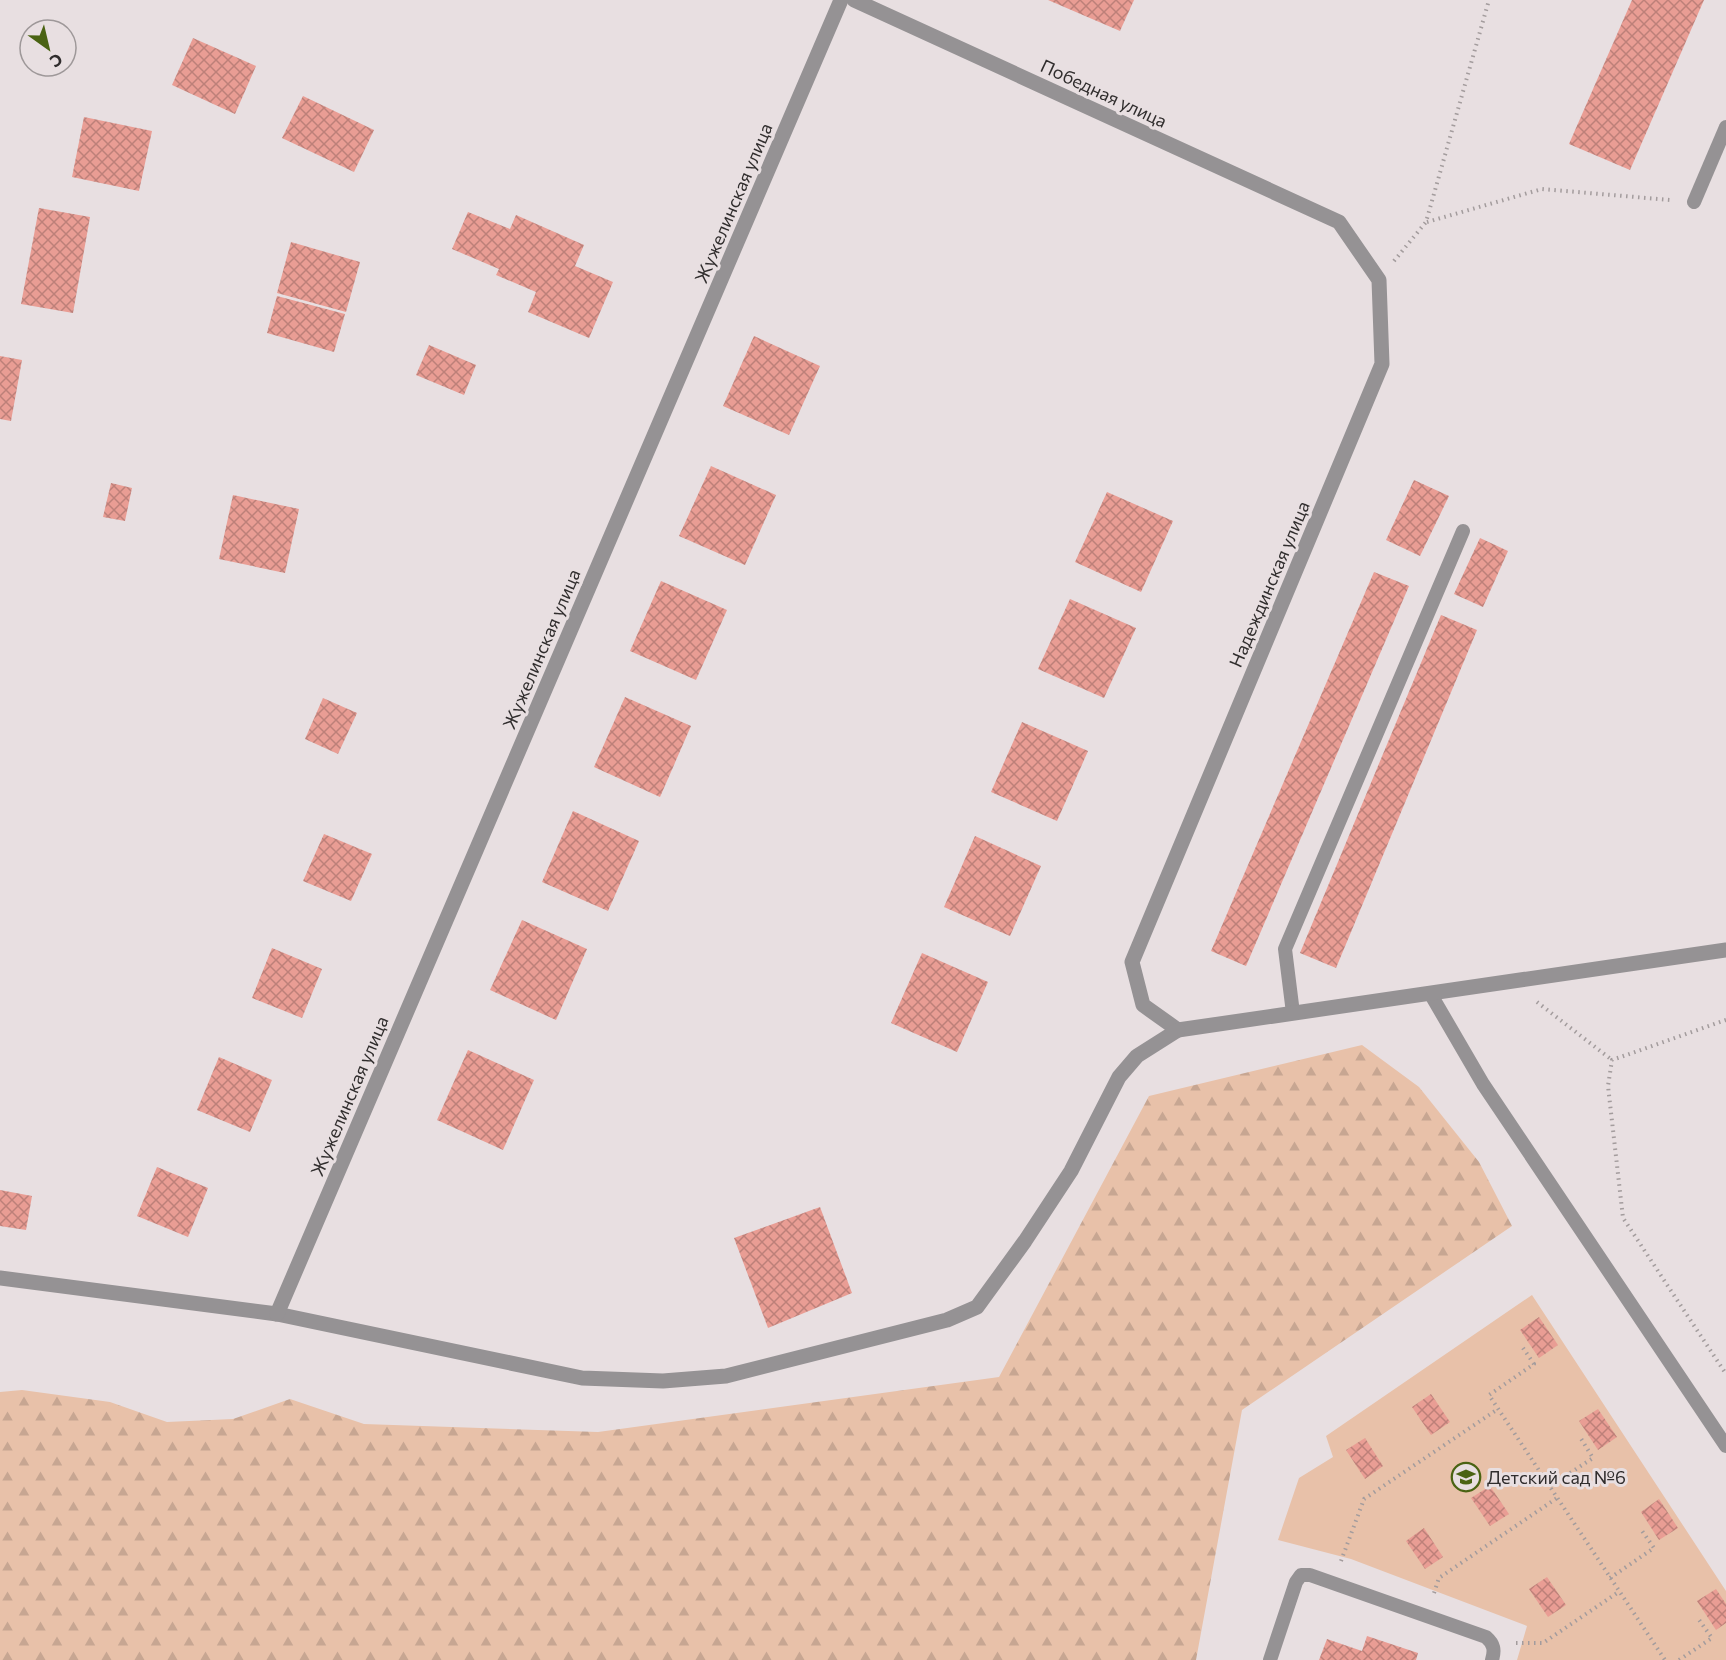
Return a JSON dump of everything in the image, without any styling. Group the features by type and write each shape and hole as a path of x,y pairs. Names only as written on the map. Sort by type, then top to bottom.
{"street":[{"name":"Жужелинская улица","path":"277,1314 841,0"},
{"name":"Победная улица","path":"854,0 1339,222 1379,280"},
{"name":"Надеждинская улица","path":"1178,1030 1143,1005 1132,962 1382,364 1379,280"},
{"path":"0,1278 277,1314 582,1378 663,1381 726,1376 947,1320 976,1307 1025,1241 1071,1171 1119,1077 1137,1056 1178,1030 1726,950"}],"lane":[{"path":"1694,202 1726,127"},
{"path":"1293,1013 1285,949 1463,531"},
{"path":"1430,993 1483,1084 1726,1446"},
{"path":"1270,1660 1296,1582 1301,1575 1310,1575 1333,1582 1486,1637 1493,1644 1492,1660"}],"path":[{"path":"1379,280 1426,222 1489,0"},
{"path":"1426,222 1542,189 1694,202"},
{"path":"1509,981 1612,1060"},
{"path":"1612,1060 1726,1020"},
{"path":"1612,1060 1608,1086 1623,1218 1726,1374"},
{"path":"1523,1348 1534,1364 1489,1395 1665,1660"},
{"path":"1333,1582 1364,1499 1498,1409"},
{"path":"1550,1486 1593,1458 1580,1437"},
{"path":"1426,1616 1439,1578 1557,1498"},
{"path":"1610,1578 1654,1548 1640,1528"},
{"path":"1493,1644 1543,1643 1620,1592"},
{"path":"1679,1660 1712,1638 1697,1617"}],"green space":[{"path":"1362,1045 1419,1087 1479,1162 1512,1226 1242,1410 1196,1660 0,1660 0,1392 22,1390 110,1402 167,1422 233,1419 290,1399 364,1424 598,1432 999,1377 1149,1096"},
{"name":"Детский сад №6","path":"1532,1295 1726,1591 1726,1660 1517,1660 1527,1626 1351,1559 1278,1540 1299,1478 1333,1457 1326,1436"}],"building":[{"path":"1048,0 1134,0 1120,31"},
{"path":"1632,0 1704,0 1630,170 1569,144"},
{"path":"193,38 256,66 235,114 172,85"},
{"path":"303,96 374,130 354,172 282,138"},
{"path":"84,117 152,131 139,191 72,177"},
{"path":"39,208 90,217 73,313 21,304"},
{"path":"468,212 510,229 516,215 584,245 575,266 613,282 589,338 528,312 536,292 496,275 499,269 452,249"},
{"path":"291,242 360,262 346,312 277,293"},
{"path":"277,296 345,314 334,352 267,333"},
{"path":"754,336 820,366 789,435 723,406"},
{"path":"429,345 476,365 464,395 416,375"},
{"path":"0,356 22,360 11,421 0,419"},
{"path":"711,466 776,495 745,565 679,536"},
{"path":"1414,480 1449,496 1420,556 1386,540"},
{"path":"111,483 132,488 125,521 103,517"},
{"path":"1107,492 1173,521 1141,592 1075,562"},
{"path":"233,495 299,509 285,573 219,559"},
{"path":"1480,538 1508,551 1483,607 1454,594"},
{"path":"1374,572 1409,586 1246,966 1211,951"},
{"path":"661,581 727,610 696,680 630,651"},
{"path":"1070,599 1136,628 1104,698 1038,669"},
{"path":"1441,615 1477,630 1336,968 1300,953"},
{"path":"625,697 691,726 660,797 594,767"},
{"path":"323,698 357,713 338,754 305,739"},
{"path":"1022,722 1088,751 1057,821 991,792"},
{"path":"573,811 639,841 608,911 542,882"},
{"path":"324,834 372,854 351,901 303,881"},
{"path":"975,836 1041,866 1010,936 944,907"},
{"path":"522,920 587,949 556,1020 490,990"},
{"path":"272,948 322,969 302,1018 252,998"},
{"path":"922,953 988,982 957,1052 891,1023"},
{"path":"468,1050 534,1080 503,1150 437,1120"},
{"path":"219,1057 272,1080 250,1132 197,1110"},
{"path":"157,1167 208,1188 188,1237 137,1216"},
{"path":"0,1190 32,1196 26,1230 0,1226"},
{"path":"820,1207 852,1293 768,1328 734,1238"},
{"path":"1539,1317 1558,1345 1539,1358 1520,1330"},
{"path":"1431,1394 1450,1422 1431,1435 1412,1407"},
{"path":"1598,1409 1617,1437 1598,1450 1579,1421"},
{"path":"1365,1438 1383,1466 1365,1479 1346,1450"},
{"path":"1490,1486 1509,1514 1490,1526 1471,1498"},
{"path":"1659,1499 1678,1528 1659,1540 1641,1512"},
{"path":"1424,1528 1443,1557 1425,1569 1406,1541"},
{"path":"1547,1577 1566,1605 1548,1617 1529,1589"},
{"path":"1716,1589 1726,1604 1726,1623 1716,1630 1697,1601"},
{"path":"1367,1636 1418,1653 1416,1660 1319,1660 1327,1639 1362,1651"}],"place":[{"name":"Детский сад №6","path":"1466,1477"}]}
